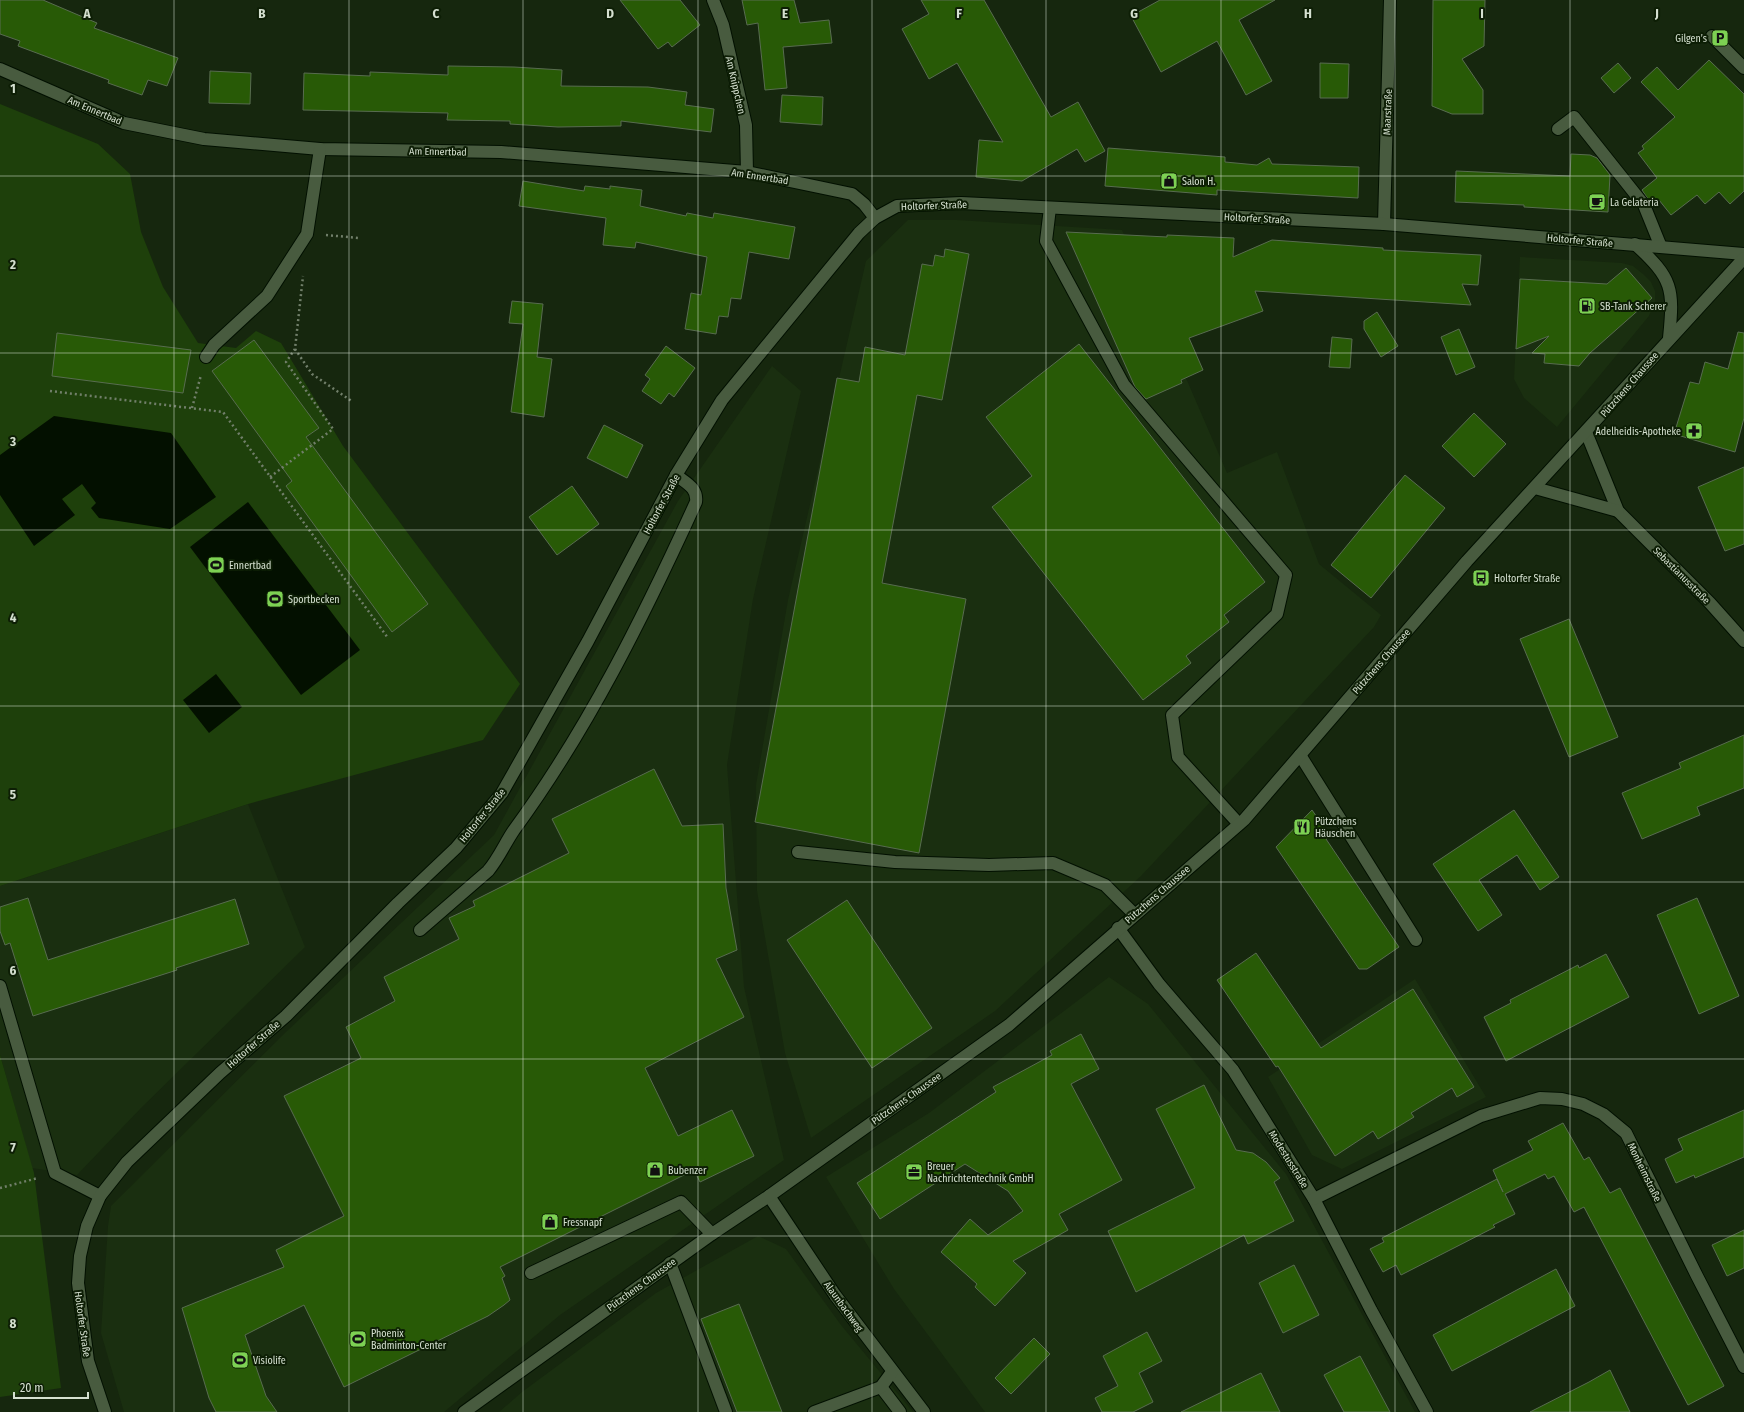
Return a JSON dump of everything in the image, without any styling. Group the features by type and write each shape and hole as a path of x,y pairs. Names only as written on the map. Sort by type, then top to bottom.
{"street":[{"name":"Am Knippchen","path":"712,0 723,25 746,125 747,172"},
{"name":"Maarstraße","path":"1384,224 1390,0"},
{"path":"1712,36 1744,68"},
{"name":"Am Ennertbad","path":"0,69 124,122 204,139 320,149 501,152 747,172 852,194 864,204 875,218"},
{"path":"1558,129 1574,117 1644,205 1661,247"},
{"path":"206,357 214,345 267,296 308,234 320,149"},
{"name":"Holtorfer Straße","path":"105,1412 88,1361 78,1283 80,1256 87,1226 100,1196 127,1162 220,1073 286,1016 398,902 456,848 502,793 588,641 676,475 722,400 859,233 875,218 897,206 961,203 1384,224 1744,254"},
{"path":"1050,208 1046,241 1124,385 1286,575 1277,614 1172,715 1178,758 1239,824"},
{"path":"1635,244 1654,262 1668,280 1672,305 1669,338"},
{"name":"Pützchens Chaussee","path":"464,1412 670,1263 769,1196 1009,1025 1134,914 1239,824 1300,756 1467,561 1586,432 1669,338 1744,258"},
{"name":"Sebastianusstraße","path":"1586,432 1618,511 1710,603 1744,640"},
{"path":"420,930 488,870 496,861 609,682 696,502 697,496 695,490 676,475"},
{"name":"Sebastianusstraße","path":"1535,488 1618,511"},
{"path":"1300,756 1416,940"},
{"path":"798,852 895,862 989,865 1053,863 1104,885 1134,914"},
{"name":"Modestusstraße","path":"1118,928 1159,984 1233,1070 1314,1199 1427,1412"},
{"path":"0,986 55,1173 100,1196"},
{"name":"Monheimstraße","path":"1314,1199 1481,1116 1540,1098 1562,1099 1584,1104 1603,1114 1626,1133 1744,1367"},
{"name":"Alaunbachweg","path":"769,1196 835,1295 892,1372 924,1412"},
{"path":"531,1273 681,1202 712,1234"},
{"path":"670,1263 726,1412"},
{"path":"814,1412 881,1387 892,1372"},
{"path":"881,1387 900,1412"}],"path":[{"path":"308,234 359,238"},
{"path":"270,477 333,430 286,362 295,349 303,272"},
{"path":"295,349 312,374 353,402"},
{"path":"192,408 206,357"},
{"path":"50,391 223,412 388,638"},
{"path":"0,1188 55,1173"}],"shaded area":[{"name":"Ennertbad","path":"0,104 98,144 130,174 141,232 163,287 198,343 236,348 256,331 281,343 343,446 520,684 483,740 248,804 0,886"},
{"path":"908,220 957,220 1122,230 1227,473 1277,452 1319,564 1381,615 1374,627 1141,876 995,1011 811,1138 785,1053 757,891 756,785 788,600 866,261"},
{"path":"1520,257 1622,263 1633,266 1643,274 1651,282 1655,291 1655,301 1649,316 1557,427 1524,398 1514,379"},
{"path":"772,366 801,391 753,599 727,765 744,987 784,1160 560,1315 444,1412 124,1412 101,1333 108,1226 111,1206 286,1032 494,835 678,501"},
{"path":"54,416 171,433 216,497 170,529 99,518 91,508 96,503 82,484 62,499 75,515 34,546 0,495 0,455"},
{"name":"Sportbecken","path":"248,502 360,650 301,695 190,547"},
{"path":"216,674 242,707 209,733 183,700"},
{"path":"248,804 305,947 141,1108 77,1175 32,1168 0,1055 0,886"},
{"path":"1109,977 1148,1004 1286,1174 1415,1412 985,1412 894,1289 826,1177 929,1113"},
{"path":"1415,979 1486,1097 1342,1169 1312,1155 1268,1077"},
{"path":"0,1055 34,1173 61,1388 0,1397"},
{"path":"758,1236 786,1249 841,1325 913,1412 499,1412 522,1392 656,1293"}],"building":[{"path":"0,0 43,0 97,23 94,28 178,58 167,86 148,80 142,95 108,83 109,80 18,46 20,41 0,34"},
{"path":"620,0 680,0 700,25 672,47 668,42 658,49"},
{"path":"742,0 794,0 800,23 829,20 832,43 783,47 787,88 765,90 758,23 747,25"},
{"path":"921,0 984,0 1051,117 1078,102 1105,151 1085,162 1077,149 1022,181 976,177 979,140 1003,142 957,63 929,79 902,29 929,14"},
{"path":"1160,0 1275,0 1239,20 1272,81 1246,95 1217,41 1161,72 1131,16"},
{"path":"1433,0 1485,0 1484,46 1462,59 1483,90 1483,114 1452,114 1432,106"},
{"path":"1709,60 1744,94 1744,191 1730,204 1719,192 1705,204 1697,195 1671,215 1659,200 1652,205 1642,190 1657,178 1638,153 1644,149 1642,146 1675,117 1641,82 1657,67 1678,90"},
{"path":"1320,63 1349,64 1348,98 1320,98"},
{"path":"1618,63 1631,78 1614,93 1601,78"},
{"path":"448,66 514,67 562,70 561,86 648,87 687,92 685,105 714,109 711,132 621,121 621,126 558,127 510,124 510,121 447,120 448,113 303,110 304,73 370,76 370,72 448,75"},
{"path":"210,71 251,73 250,104 209,103"},
{"path":"782,95 823,97 822,125 780,122"},
{"path":"1108,148 1225,157 1225,162 1257,165 1269,158 1272,164 1359,167 1358,198 1217,190 1217,195 1105,186"},
{"path":"1571,154 1590,155 1597,158 1610,175 1608,212 1524,207 1524,205 1455,202 1456,171 1570,176"},
{"path":"523,181 584,191 585,186 610,189 610,186 642,190 640,206 686,216 687,213 713,218 714,213 795,227 789,259 749,252 741,299 731,298 728,317 719,316 716,334 685,329 691,293 701,295 707,257 636,242 635,248 603,245 606,218 519,206"},
{"path":"1066,232 1167,237 1167,235 1234,238 1233,257 1272,240 1383,248 1383,250 1481,255 1478,285 1462,284 1471,305 1255,291 1263,311 1189,338 1203,370 1181,380 1182,383 1146,399 1135,387"},
{"path":"945,249 969,254 942,400 917,395 882,583 966,599 919,853 755,822 837,378 859,382 865,347 905,355 922,264 933,266 935,255 944,257"},
{"path":"1626,268 1652,298 1590,353 1579,366 1544,363 1545,354 1532,353 1549,336 1516,349 1520,279 1607,284"},
{"path":"512,301 543,304 537,357 552,359 544,417 511,412 523,324 509,323"},
{"path":"1377,312 1398,346 1381,357 1364,329 1364,321"},
{"path":"1459,329 1475,367 1456,375 1441,337"},
{"path":"1738,332 1744,333 1744,418 1735,452 1674,434 1690,382 1699,384 1705,362 1728,369"},
{"path":"57,333 191,350 183,393 52,376"},
{"path":"1332,337 1352,339 1350,368 1329,367"},
{"path":"254,340 319,428 306,437 428,604 392,632 286,486 292,481 212,371"},
{"path":"1079,344 1265,582 1224,615 1229,622 1186,656 1191,663 1143,700 992,507 1032,476 986,417"},
{"path":"666,346 695,368 674,397 669,393 661,404 642,391 650,379 645,375"},
{"path":"1474,413 1506,444 1474,477 1442,446"},
{"path":"604,425 643,445 627,478 587,458"},
{"path":"1744,467 1744,544 1725,551 1698,487"},
{"path":"1405,475 1445,508 1371,598 1331,565"},
{"path":"572,486 599,524 557,555 529,517"},
{"path":"1569,619 1618,737 1569,757 1520,639"},
{"path":"1744,735 1744,788 1697,807 1700,815 1642,839 1622,793 1681,768 1679,763"},
{"path":"654,769 682,826 723,824 726,888 737,950 716,959 744,1017 645,1068 678,1136 732,1110 754,1156 700,1182 694,1170 500,1267 505,1276 502,1278 510,1300 504,1305 488,1316 344,1387 304,1305 245,1335 266,1396 277,1412 216,1412 209,1398 182,1308 284,1267 276,1250 344,1216 284,1096 361,1058 346,1027 395,1001 384,977 459,939 449,918 475,906 473,901 569,853 552,819"},
{"path":"1312,810 1330,836 1326,839 1399,947 1367,969 1359,969 1276,847"},
{"path":"1514,810 1559,877 1540,890 1517,855 1479,880 1502,915 1478,931 1433,864"},
{"path":"28,898 48,960 235,899 249,944 176,968 177,970 33,1016 10,943 5,945 0,931 0,907"},
{"path":"1697,898 1739,996 1699,1014 1657,915"},
{"path":"847,900 932,1028 872,1068 787,940"},
{"path":"1256,953 1321,1048 1413,989 1474,1087 1457,1097 1452,1088 1411,1113 1414,1117 1378,1139 1373,1131 1335,1156 1278,1066 1276,1067 1217,980"},
{"path":"1606,954 1629,997 1506,1061 1484,1017 1511,1003 1510,1000 1578,965 1579,968"},
{"path":"1081,1034 1099,1069 1071,1084 1122,1180 1059,1214 1068,1230 1013,1261 1026,1273 995,1306 975,1287 977,1284 941,1252 970,1219 988,1235 1023,1211 1008,1191 965,1164 880,1219 857,1183 996,1092 993,1087 1052,1055 1050,1051"},
{"path":"1204,1085 1236,1150 1253,1153 1266,1162 1280,1178 1274,1182 1294,1221 1248,1244 1244,1235 1136,1292 1108,1231 1195,1188 1156,1109"},
{"path":"1744,1110 1744,1157 1695,1178 1694,1175 1676,1183 1665,1159 1683,1150 1678,1139"},
{"path":"1563,1123 1584,1160 1589,1157 1610,1193 1620,1188 1724,1386 1688,1405 1584,1207 1574,1212 1554,1176 1548,1179 1545,1174 1505,1194 1515,1214 1493,1225 1495,1227 1401,1275 1396,1265 1383,1272 1370,1249 1384,1242 1382,1238 1497,1179 1503,1192 1493,1170 1533,1150 1528,1141"},
{"path":"1744,1230 1744,1268 1727,1276 1712,1245"},
{"path":"1294,1265 1319,1315 1283,1333 1259,1283"},
{"path":"1556,1269 1575,1306 1452,1371 1433,1335"},
{"path":"739,1304 782,1412 737,1412 701,1319"},
{"path":"1147,1332 1162,1361 1139,1373 1153,1402 1133,1412 1102,1412 1095,1398 1118,1386 1103,1356"},
{"path":"1034,1338 1050,1354 1011,1394 995,1378"},
{"path":"1360,1356 1390,1412 1344,1412 1324,1375"},
{"path":"1610,1370 1630,1412 1530,1412 1589,1382"},
{"path":"1261,1373 1280,1412 1181,1412"}],"place":[{"name":"Gilgen’s","path":"1720,38"},
{"name":"Salon H.","path":"1169,181"},
{"name":"La Gelateria","path":"1597,202"},
{"name":"SB-Tank Scherer","path":"1587,306"},
{"name":"Adelheidis-Apotheke","path":"1694,431"},
{"name":"Ennertbad","path":"216,565"},
{"name":"Holtorfer Straße","path":"1481,578"},
{"name":"Sportbecken","path":"275,599"},
{"name":"Pützchens Häuschen","path":"1302,827"},
{"name":"Bubenzer","path":"655,1170"},
{"name":"Breuer Nachrichtentechnik GmbH","path":"914,1172"},
{"name":"Fressnapf","path":"550,1222"},
{"name":"Phoenix Badminton-Center","path":"358,1339"},
{"name":"Visiolife","path":"240,1360"}]}
